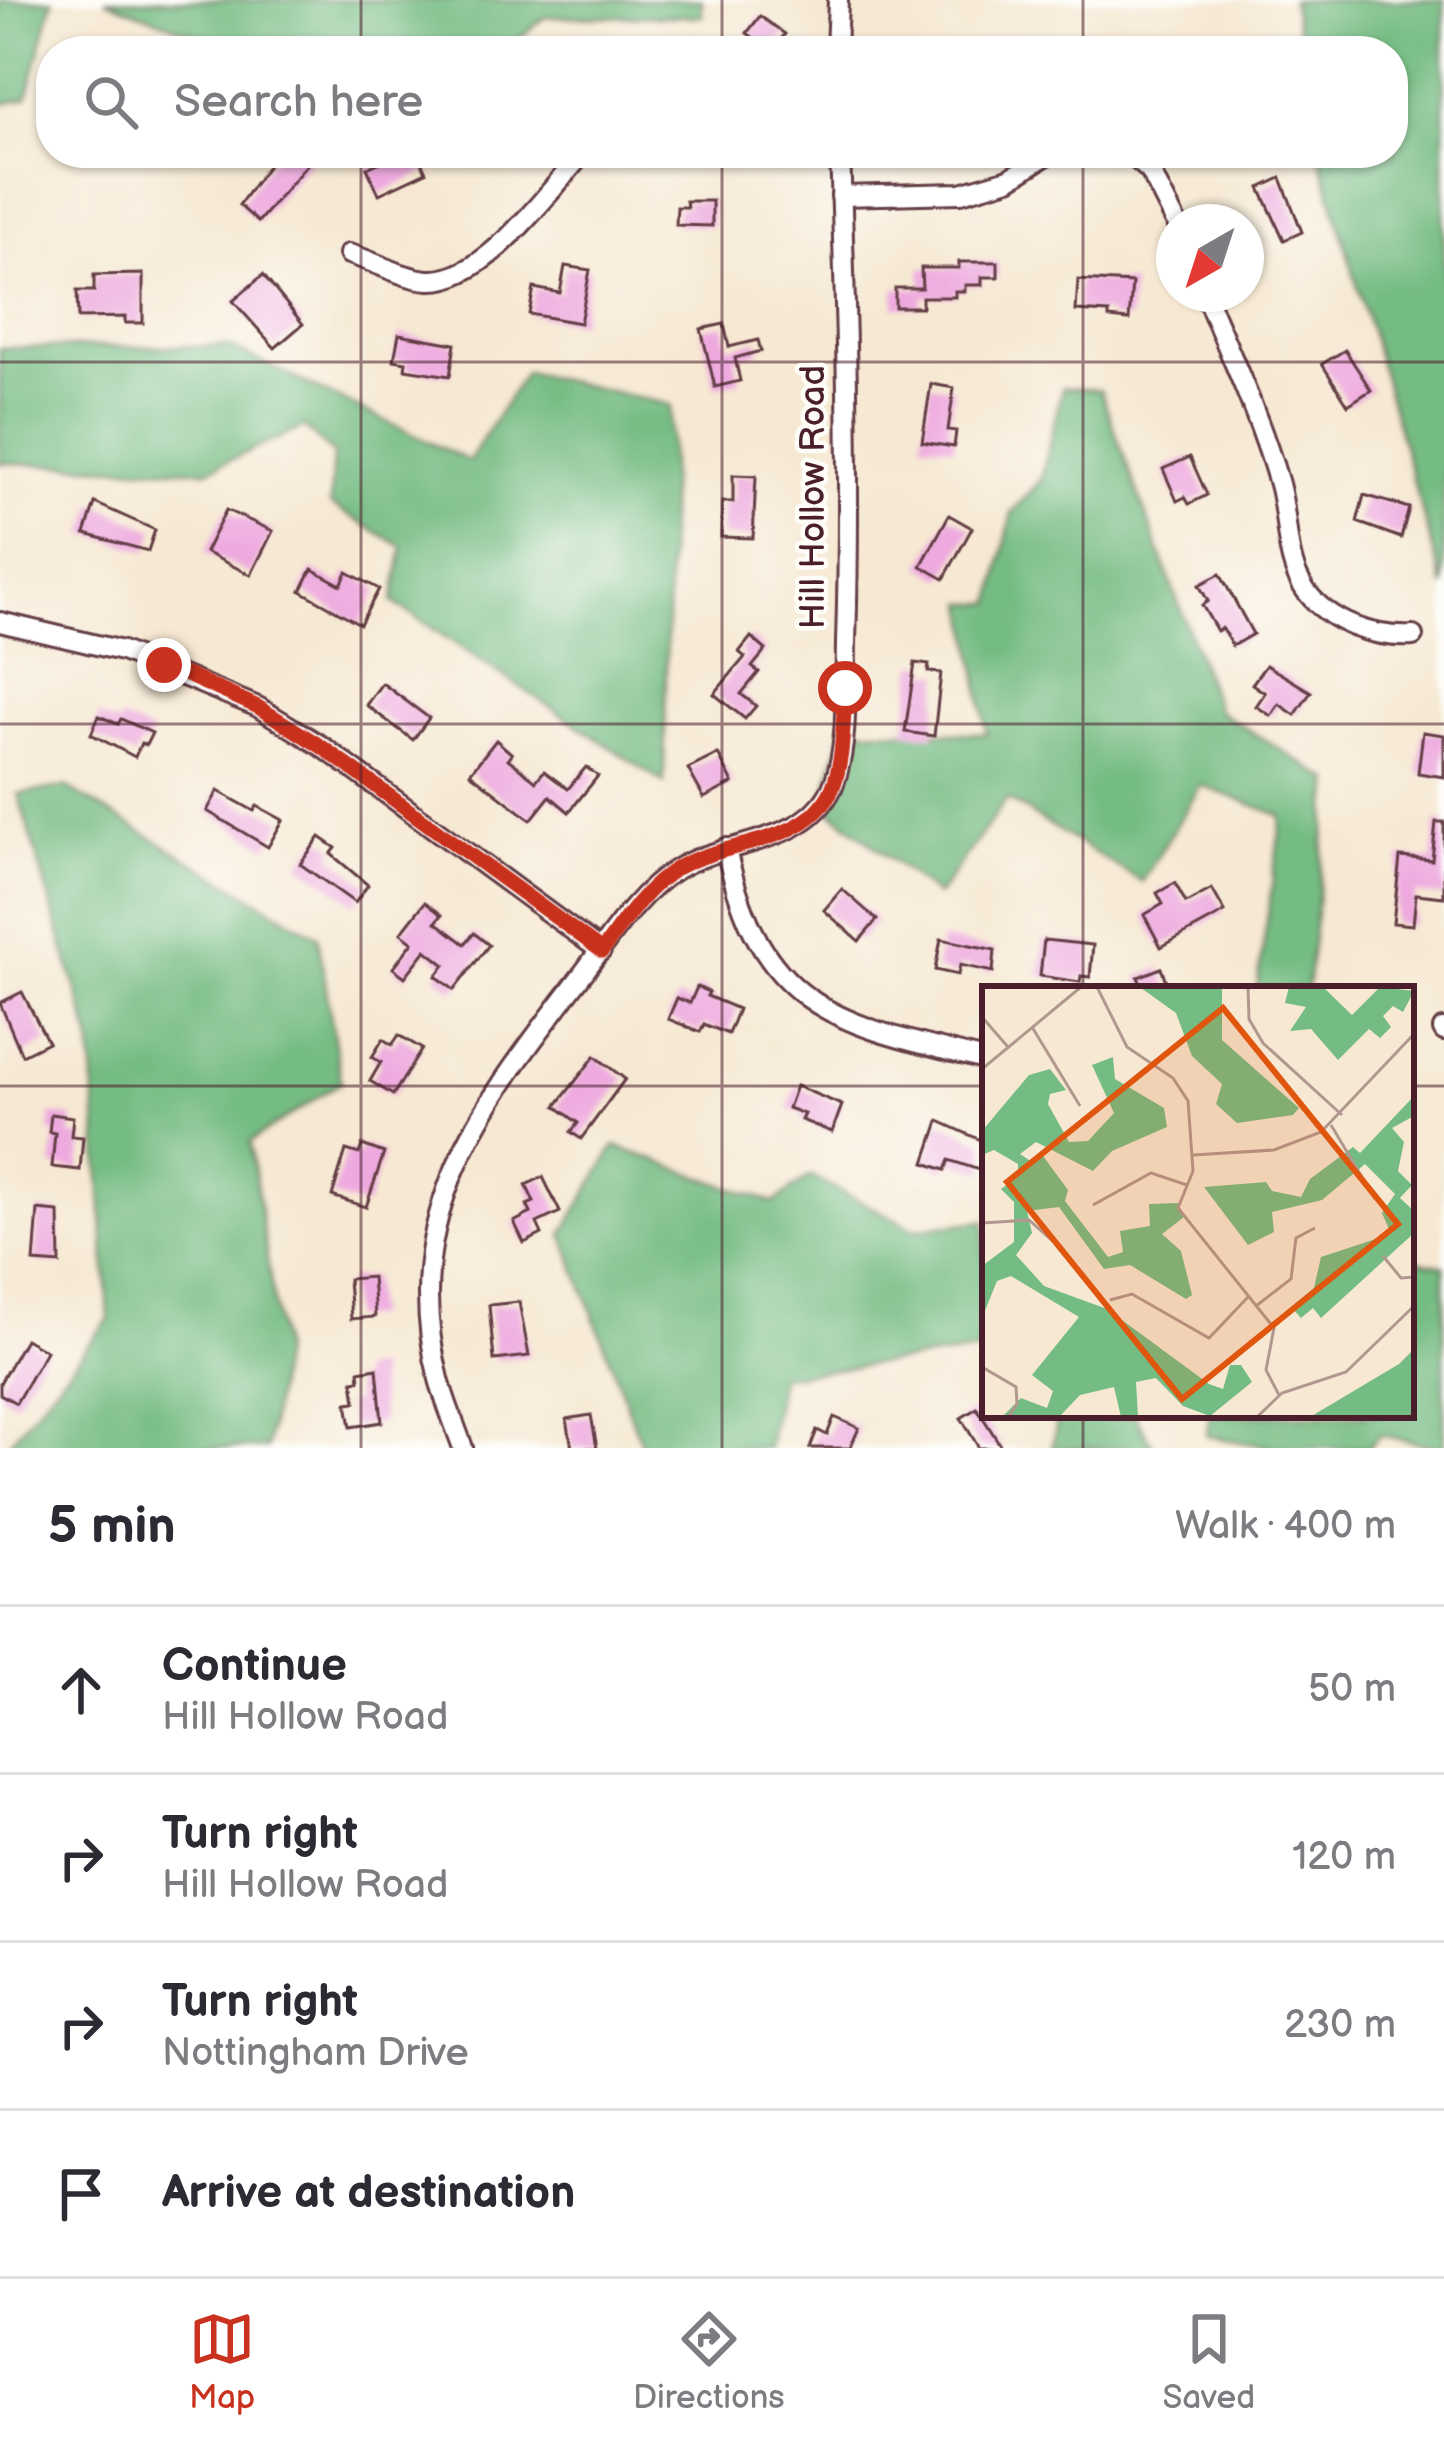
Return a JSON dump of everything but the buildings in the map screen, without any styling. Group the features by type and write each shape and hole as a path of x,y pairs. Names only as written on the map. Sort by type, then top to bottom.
{"street":[{"path":"837,36 838,0"},
{"path":"349,254 425,281 455,278 480,264 569,168"},
{"name":"Hill Hollow Road","path":"463,1448 439,1378 430,1327 436,1233 461,1148 491,1096 656,885 676,869 726,848 795,828 823,805 835,783 845,688 851,477 840,168"},
{"path":"841,196 961,193 1009,179 1026,168"},
{"path":"1146,168 1167,204"},
{"path":"1212,312 1279,483 1292,566 1303,586 1318,605 1363,631 1412,636"},
{"path":"0,622 122,650 258,707 322,747 602,951"},
{"path":"726,848 736,896 754,934 788,983 830,1014 888,1036 982,1059"}],"green space":[{"path":"0,0 53,0 43,36 36,36 36,64 27,98 0,105"},
{"path":"105,0 702,0 702,16 545,17 522,36 200,36"},
{"path":"1291,0 1444,0 1444,588 1323,168 1408,168 1408,36 1299,36"},
{"path":"228,346 469,461 525,372 671,405 664,783 393,602 403,547 330,505 333,454 304,427 208,470 0,463 0,348"},
{"path":"1062,388 1100,390 1218,711 1331,781 1307,986 1257,986 1282,816 1201,785 1142,882 1007,799 937,896 822,804 843,729 987,734 966,603 993,603 1012,512 1041,480"},
{"path":"66,787 318,936 341,1082 250,1142 281,1351 267,1448 5,1448 109,1319 91,1038 18,794"},
{"path":"615,1146 774,1203 810,1176 915,1229 982,1221 982,1351 780,1376 768,1448 643,1448 563,1234"},
{"path":"1414,1260 1444,1266 1444,1448 1380,1435 1368,1448 1277,1448 1207,1436 1209,1418 1414,1418"},
{"path":"1057,1418 1137,1418 1154,1448 1052,1448"}],"route":[{"path":"164,665 258,707 322,747 602,951 635,907 676,869 706,854 795,828 814,815 835,783 845,688"}]}
